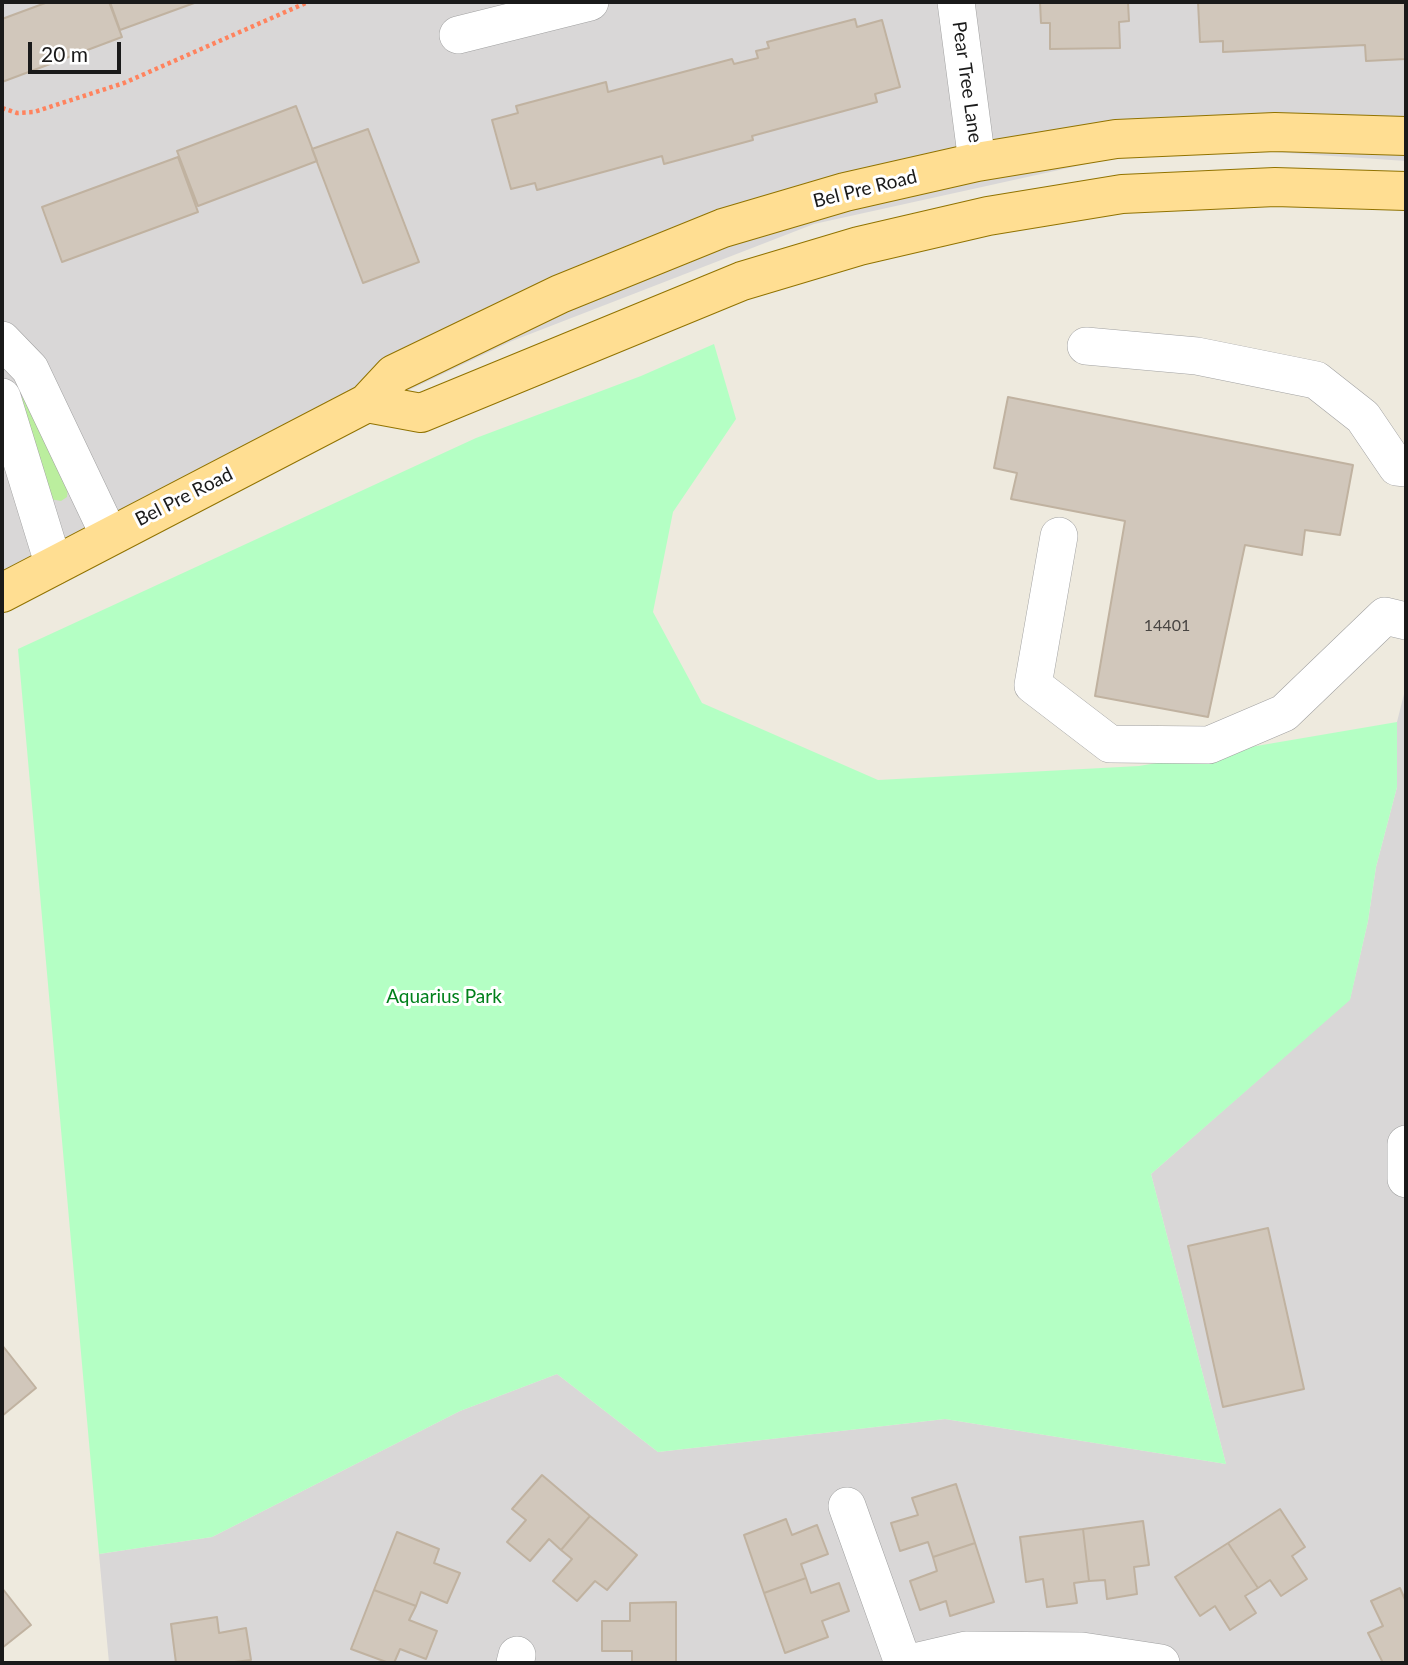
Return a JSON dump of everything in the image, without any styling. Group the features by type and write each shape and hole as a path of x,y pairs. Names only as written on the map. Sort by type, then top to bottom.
{"main road":[{"name":"Bel Pre Road","path":"2,593 109,535 368,403 394,374 560,294 723,228 845,192 977,162 1116,139 1275,132 1406,136"},
{"path":"368,403 421,413 742,281 859,246 988,216 1122,194 1275,187 1406,191"}],"street":[{"path":"458,35 590,2"},
{"name":"Pear Tree Lane","path":"956,2 977,162"},
{"path":"2,340 30,369 109,535"},
{"path":"1086,346 1197,356 1316,380 1363,417 1398,467 1406,468"},
{"path":"2,397 54,566"},
{"path":"1059,536 1033,685 1110,744 1209,745 1284,713 1385,616 1406,621"},
{"path":"1406,1144 1406,1179"},
{"path":"848,1506 903,1663"},
{"path":"910,1663 966,1650 1056,1657 1082,1651 1161,1663"}],"path":[{"path":"2,108 17,113 34,112 124,83 309,2"}],"shaded area":[{"path":"2,2 1406,2 1406,161 1273,152 1118,157 814,224 512,341 212,484 2,593"},
{"path":"1406,686 1406,1663 109,1663 99,1554 212,1537 460,1411 557,1374 658,1452 945,1419 1226,1464 1151,1174 1350,999 1368,921 1376,867 1397,787 1397,722"}],"green space":[{"name":"Aquarius Park","path":"714,344 736,419 673,512 653,612 702,703 878,780 1139,766 1397,722 1397,787 1376,867 1368,921 1350,1000 1151,1174 1226,1464 945,1419 658,1452 557,1374 460,1411 212,1537 99,1554 18,649 476,438 641,376"},
{"path":"22,397 28,397 68,487 67,497 61,501 50,499 19,401"}],"building":[{"path":"48,2 109,2 122,37 2,82 2,19"},
{"path":"110,2 197,2 120,30"},
{"path":"1040,2 1128,2 1129,21 1119,22 1120,48 1050,49 1050,23 1041,23"},
{"path":"1198,2 1406,2 1406,59 1366,61 1365,45 1223,52 1223,41 1200,42"},
{"path":"855,19 857,27 882,20 900,87 875,94 877,102 752,136 753,140 664,164 662,156 537,190 535,183 511,189 492,120 518,113 516,106 606,82 608,92 732,59 734,64 758,58 756,51 769,48 767,42"},
{"path":"296,106 317,161 198,206 177,151"},
{"path":"368,129 419,262 363,283 312,149"},
{"path":"178,157 198,212 62,262 42,207"},
{"path":"1008,397 1353,465 1340,535 1305,530 1302,555 1245,545 1208,717 1095,696 1125,521 1011,499 1017,473 994,468"},
{"path":"1268,1228 1304,1389 1223,1407 1188,1246"},
{"path":"2,1345 36,1388 2,1416"},
{"path":"542,1475 590,1516 561,1550 549,1539 530,1561 507,1542 526,1520 512,1509"},
{"path":"956,1484 975,1543 933,1557 928,1542 900,1551 891,1523 918,1515 912,1498"},
{"path":"1280,1509 1305,1547 1292,1556 1307,1579 1281,1596 1270,1580 1258,1588 1228,1543"},
{"path":"590,1516 637,1555 607,1590 595,1581 577,1601 553,1581 572,1559 561,1550"},
{"path":"786,1519 792,1535 817,1525 828,1554 801,1564 806,1578 764,1593 744,1535"},
{"path":"1143,1521 1149,1565 1134,1567 1137,1594 1107,1599 1105,1580 1089,1581 1083,1529"},
{"path":"1083,1529 1089,1581 1074,1583 1077,1603 1047,1607 1043,1579 1026,1582 1020,1537"},
{"path":"397,1532 439,1549 434,1563 460,1573 447,1603 421,1592 416,1606 374,1590"},
{"path":"975,1543 994,1602 950,1616 946,1601 920,1610 910,1581 937,1571 933,1557"},
{"path":"1228,1543 1258,1588 1245,1596 1256,1613 1230,1630 1215,1606 1200,1616 1175,1577"},
{"path":"806,1578 811,1593 839,1583 849,1611 822,1621 828,1637 785,1653 764,1593"},
{"path":"2,1588 31,1625 2,1648"},
{"path":"1400,1588 1406,1602 1406,1663 1383,1663 1368,1633 1383,1626 1371,1601"},
{"path":"374,1590 416,1606 409,1620 437,1631 426,1659 400,1649 394,1663 389,1663 351,1649"},
{"path":"676,1602 676,1663 632,1663 632,1651 602,1651 602,1621 630,1621 630,1603"},
{"path":"217,1617 219,1633 246,1628 251,1660 176,1663 171,1624"}]}
